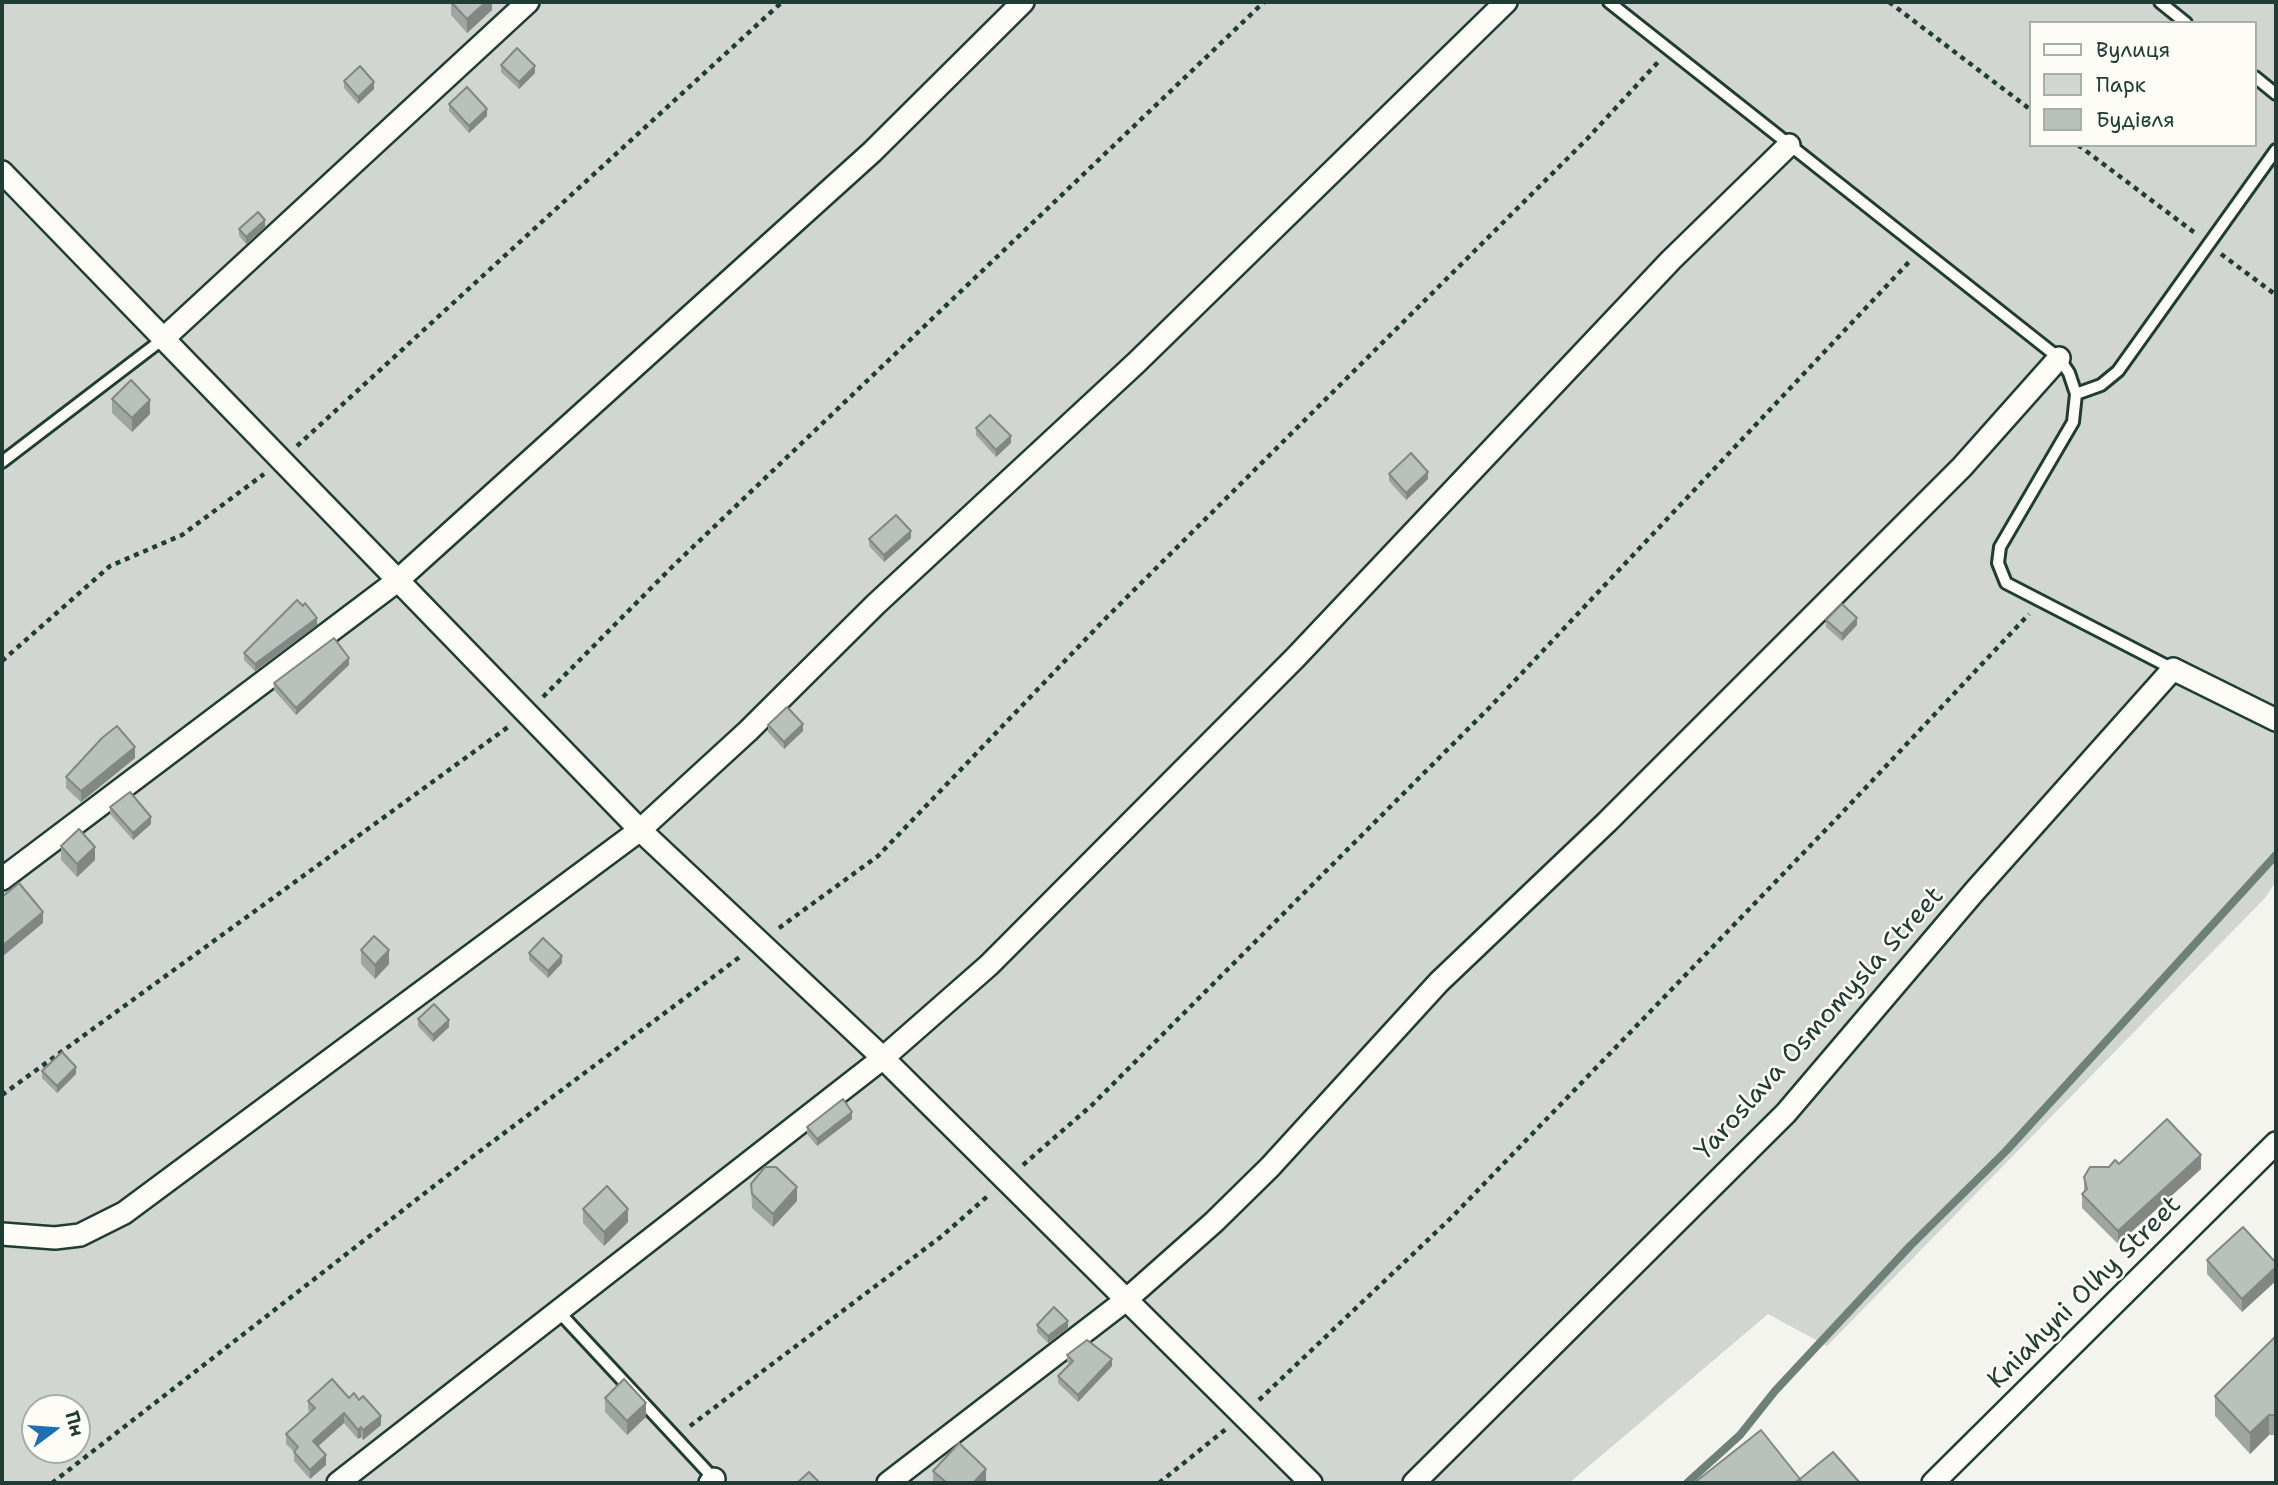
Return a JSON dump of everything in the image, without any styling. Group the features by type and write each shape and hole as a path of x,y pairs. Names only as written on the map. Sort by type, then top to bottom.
{"street":[{"path":"163,339 528,2"},
{"path":"2,879 397,581 872,152 1023,2"},
{"path":"2,1234 55,1238 79,1235 124,1213 640,830 748,732 876,604 1136,363 1506,2"},
{"path":"338,1483 883,1058 989,965 1295,658 1671,260 1789,145"},
{"path":"2,172 280,462 640,830 883,1058 1241,1417 1311,1483"},
{"path":"888,1483 1126,1300 1270,1167 1439,982 1607,822 1962,467 2059,358"},
{"path":"2173,669 2276,720"},
{"name":"Yaroslava Osmomysla Street","path":"1414,1483 1786,1113 1974,892 2173,669"},
{"name":"Kniahyni Olhy Street","path":"1933,1483 2276,1143"}],"lane":[{"path":"1609,2 2059,358 2069,373 2076,394 2073,422 2000,547 1998,564 2006,583 2040,603 2173,669"},
{"path":"2160,2 2184,21"},
{"path":"2257,79 2276,94"},
{"path":"2076,394 2101,384 2118,371 2276,150"},
{"path":"2,462 163,339"},
{"path":"559,1312 714,1482"}],"path":[{"path":"2,661 110,566 182,536 280,462 782,2"},
{"path":"2,1095 527,713 673,566 1264,2"},
{"path":"1889,2 2030,109"},
{"path":"52,1483 452,1172 878,856 1106,618 1587,139 1669,50"},
{"path":"2081,147 2276,295"},
{"path":"675,1437 942,1236 1092,1105 1490,707 1922,249"},
{"path":"1159,1483 1241,1417 1452,1217 1829,827 2040,603"}],"green space":[{"path":"2,2 2276,2 2276,881 2266,897 1827,1346 1768,1314 1569,1483 2,1483"}],"building":[{"path":"451,2 486,2 467,19"},
{"path":"517,48 535,66 519,82 501,65"},
{"path":"360,66 374,82 358,97 344,81"},
{"path":"467,87 487,109 469,126 449,104"},
{"path":"258,212 265,220 246,237 239,229"},
{"path":"131,380 150,400 132,418 112,399"},
{"path":"990,415 1011,436 996,450 976,428"},
{"path":"1411,453 1428,472 1406,493 1389,474"},
{"path":"896,515 911,531 884,555 869,539"},
{"path":"297,600 303,606 305,603 317,618 255,664 244,653"},
{"path":"1842,604 1857,618 1842,634 1826,620"},
{"path":"334,638 349,658 296,708 274,683"},
{"path":"787,707 803,724 784,742 768,725"},
{"path":"117,726 135,747 81,791 66,777 102,738"},
{"path":"130,792 151,817 133,833 110,807"},
{"path":"79,829 95,847 77,864 61,846"},
{"path":"19,883 43,912 2,946 2,897"},
{"path":"374,936 389,950 375,965 361,950"},
{"path":"543,938 562,956 548,971 529,953"},
{"path":"434,1004 449,1020 433,1035 418,1019"},
{"path":"62,1052 76,1067 57,1086 42,1071"},
{"path":"843,1099 852,1112 817,1139 807,1127"},
{"path":"2167,1119 2201,1155 2118,1231 2082,1194 2087,1189 2084,1177 2090,1167 2109,1167 2115,1160 2119,1164"},
{"path":"765,1167 776,1167 797,1187 773,1214 752,1194 751,1184"},
{"path":"607,1186 628,1209 604,1232 583,1209"},
{"path":"2243,1227 2276,1263 2276,1267 2242,1299 2207,1260"},
{"path":"1054,1307 1068,1321 1048,1336 1037,1325"},
{"path":"2276,1336 2276,1415 2269,1415 2250,1433 2215,1396"},
{"path":"1087,1340 1112,1359 1078,1395 1058,1376 1073,1361 1067,1355"},
{"path":"332,1379 349,1398 354,1393 359,1400 363,1396 381,1416 363,1430 361,1427 358,1430 344,1413 313,1441 326,1455 310,1470 294,1452 298,1447 286,1434 315,1408 308,1401"},
{"path":"624,1379 646,1403 627,1421 605,1398"},
{"path":"1761,1430 1800,1479 1794,1483 1694,1483"},
{"path":"959,1443 986,1469 973,1483 947,1483 933,1471"},
{"path":"1833,1452 1860,1483 1801,1483 1800,1479"},
{"path":"809,1472 820,1483 797,1483"}],"waterway":[{"path":"1687,1483 1740,1435 1775,1391 1910,1246 2006,1151 2276,855"}]}
